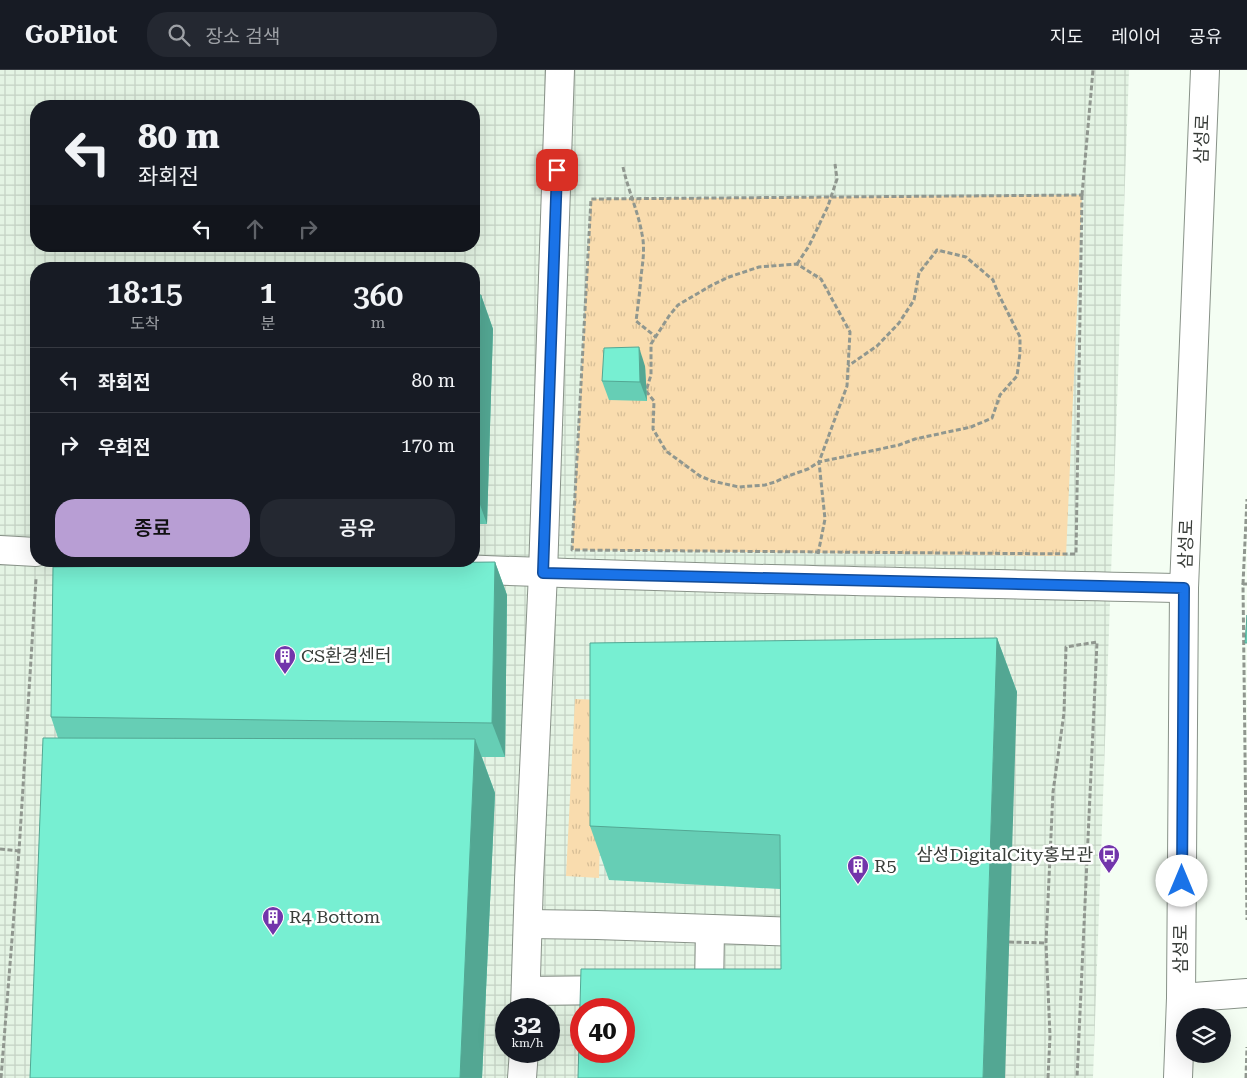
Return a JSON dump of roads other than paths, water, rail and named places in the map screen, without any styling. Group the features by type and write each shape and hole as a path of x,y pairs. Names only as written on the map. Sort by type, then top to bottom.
{"street":[{"path":"518,998 528,924 543,573 560,70"},
{"name":"삼성로","path":"1178,1078 1181,998 1184,588 1205,70"},
{"path":"0,550 30,552"},
{"path":"435,568 543,573 1184,588"},
{"path":"528,924 800,932"},
{"path":"709,988 710,930"},
{"path":"680,988 736,987"},
{"path":"560,998 642,989"},
{"path":"1181,998 1247,994"},
{"path":"517,1063 522,1078"}],"place":[{"name":"CS환경센터","path":"285,675"},
{"name":"삼성DigitalCity홍보관","path":"1109,874"},
{"name":"R5","path":"858,885"},
{"name":"R4 Bottom","path":"273,936"}]}
